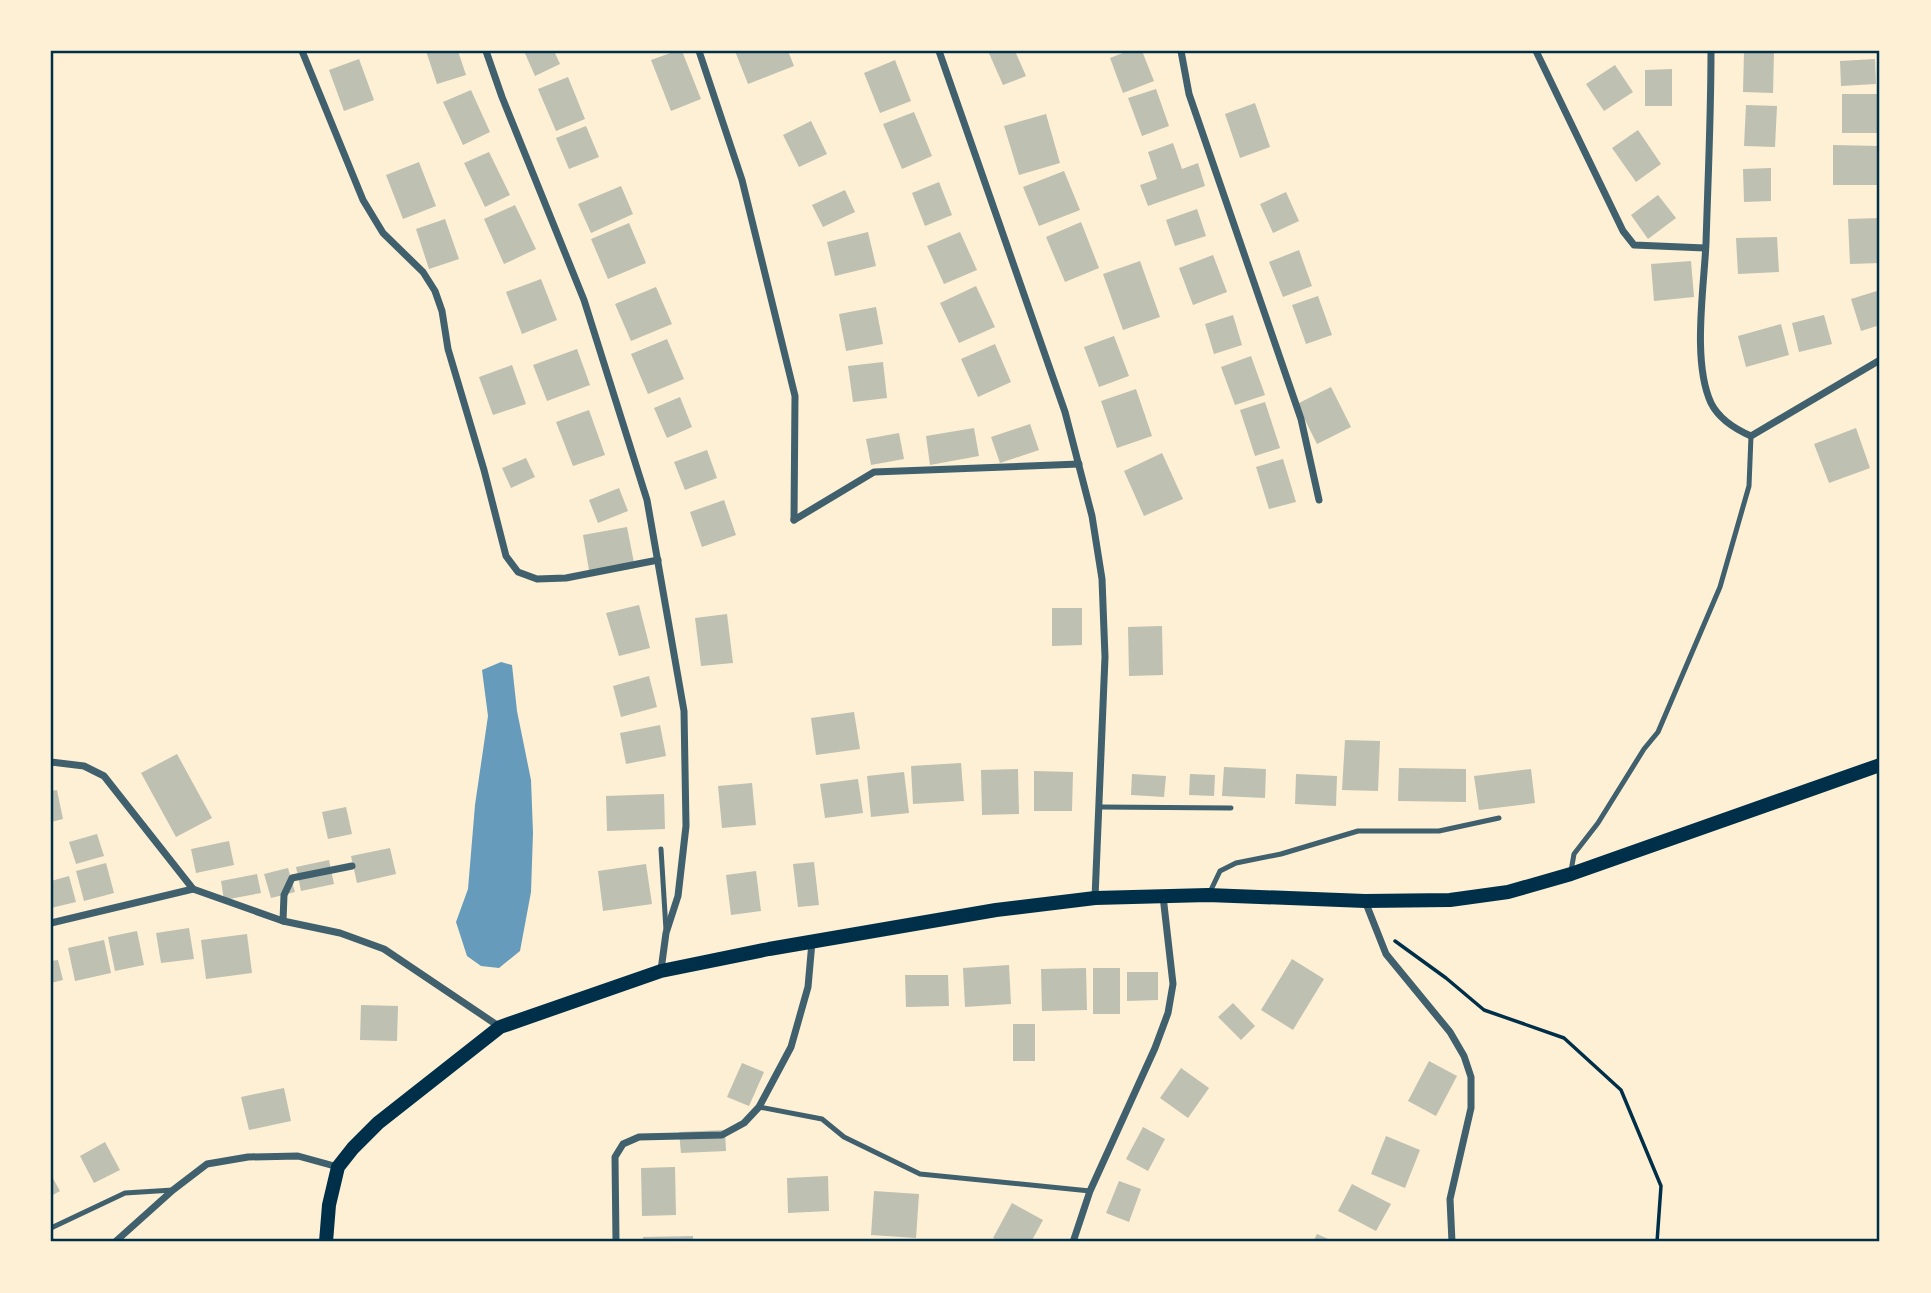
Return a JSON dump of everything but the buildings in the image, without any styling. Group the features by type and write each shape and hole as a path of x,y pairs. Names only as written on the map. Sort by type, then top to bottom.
{"main road":[{"path":"326,1242 329,1205 338,1167 377,1123 500,1027 661,971 996,909 1095,898 1208,895 1365,901 1450,900 1508,892 1571,874 1880,765"}],"street":[{"path":"302,51 363,200 383,233 423,272 435,291 442,311 451,362 484,470 506,556 518,572 537,579 566,578 658,560"},
{"path":"486,51 584,300 647,500 684,724 686,826 678,896 666,933 661,971"},
{"path":"699,51 742,180 795,396 794,520 874,472 1079,464"},
{"path":"939,51 1065,412 1092,516 1102,579 1105,657 1101,807 1095,898"},
{"path":"1181,51 1189,94 1301,419 1319,500"},
{"path":"1536,51 1623,231 1634,246 1705,248"},
{"path":"1711,51 1700,325 1704,376 1712,404 1732,428 1751,436 1880,360"},
{"path":"51,762 84,766 104,776 193,889"},
{"path":"283,920 284,895 292,878 352,866"},
{"path":"51,922 193,889 283,920 340,933 384,949 500,1027"},
{"path":"1073,1242 1090,1191 1155,1048 1168,1013 1173,984 1163,896"},
{"path":"1365,901 1386,954 1450,1032 1464,1056 1471,1077 1471,1108 1450,1199 1452,1242"},
{"path":"616,1242 615,1157 623,1144 639,1137 722,1135 744,1123 759,1107 791,1047 808,987 812,942"},
{"path":"115,1242 173,1190 207,1164 248,1157 298,1156 338,1167"}],"lane":[{"path":"1571,874 1574,854 1598,823 1644,748 1658,732 1720,587 1749,486 1751,436"},
{"path":"1101,807 1231,808"},
{"path":"1208,895 1220,871 1236,863 1281,854 1358,831 1439,831 1499,818"},
{"path":"661,849 666,933"},
{"path":"759,1107 822,1119 844,1137 920,1174 1090,1191"},
{"path":"51,1228 125,1193 173,1190"}],"path":[{"path":"1376,928 1446,978 1484,1010 1564,1038 1621,1090 1661,1186 1657,1242"}],"water":[{"path":"501,662 512,665 517,711 531,780 533,833 531,892 520,951 499,968 481,966 467,956 456,922 468,889 475,805 488,716 482,670"}]}
